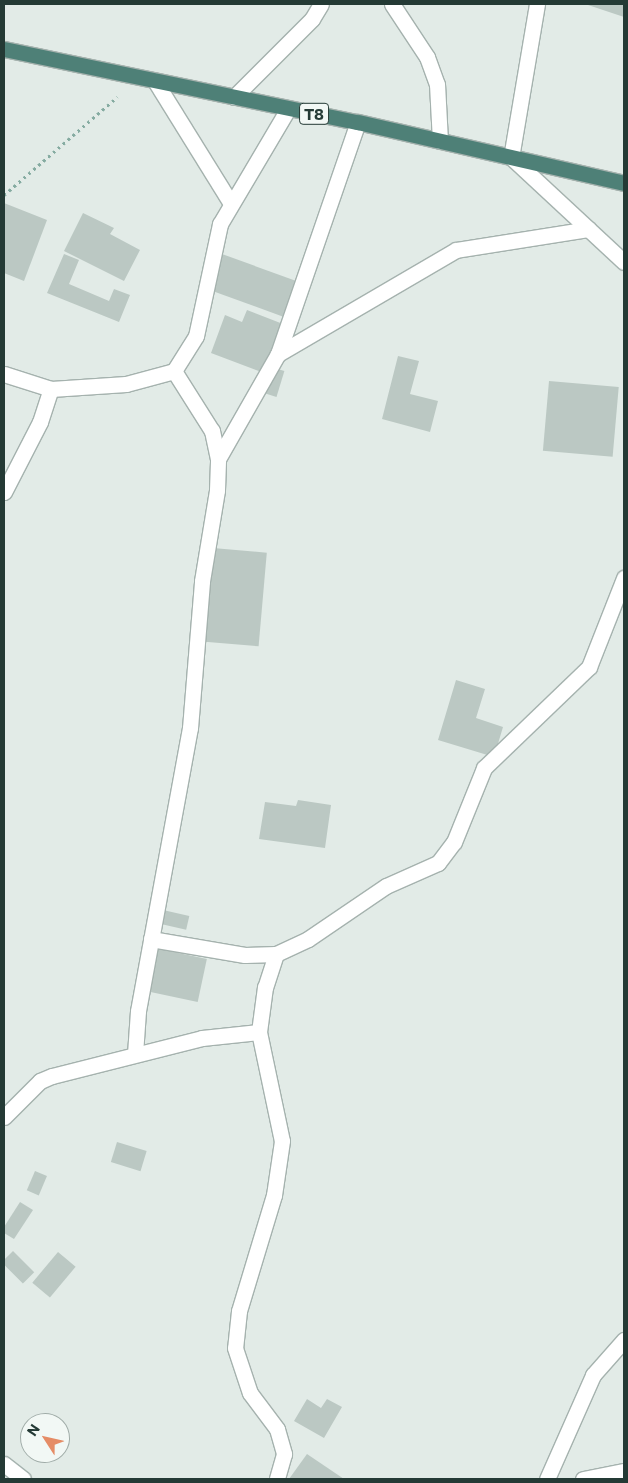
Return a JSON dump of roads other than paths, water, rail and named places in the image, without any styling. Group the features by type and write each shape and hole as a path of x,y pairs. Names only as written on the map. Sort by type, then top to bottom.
{"highway":[{"name":"T8","path":"4,49 136,79 155,81 358,122 624,183"}],"street":[{"path":"234,97 312,19 321,4"},
{"path":"392,4 427,57 437,84 440,140"},
{"path":"537,4 511,157 624,262"},
{"path":"155,81 230,202"},
{"path":"4,374 51,389 126,384 174,371 196,336 211,258 230,202 288,109"},
{"path":"218,459 278,354 358,122"},
{"path":"278,354 456,250 588,228"},
{"path":"135,1054 151,939 190,728 202,580 218,459 212,431 174,371"},
{"path":"4,492 40,422 51,389"},
{"path":"151,939 245,955 276,954 448,853 484,768 589,667 624,578"},
{"path":"276,954 264,988 259,1032 282,1141 274,1195 239,1311 235,1348 250,1393 277,1429 284,1454 277,1479"},
{"path":"4,1117 40,1081 135,1054 202,1038 259,1032"},
{"path":"547,1479 593,1375 624,1340"},
{"path":"4,1464 23,1479"},
{"path":"583,1479 624,1471"}]}
